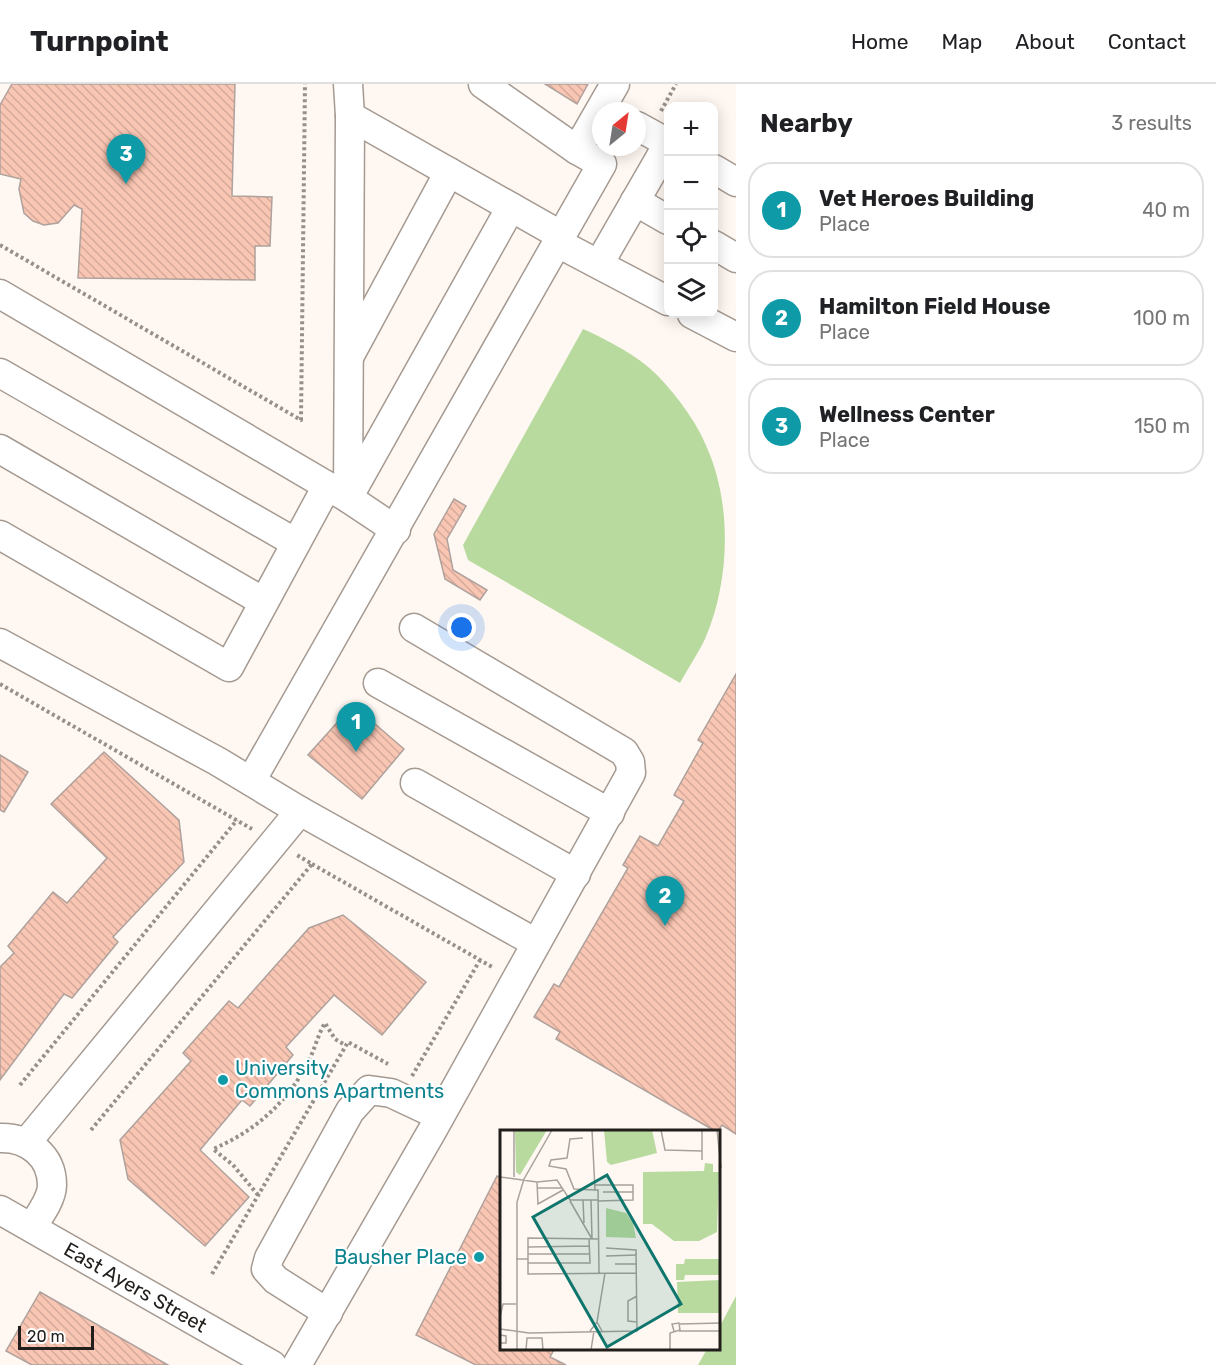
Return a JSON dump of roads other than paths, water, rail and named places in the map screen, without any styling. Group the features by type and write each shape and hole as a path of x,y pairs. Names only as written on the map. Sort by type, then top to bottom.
{"lane":[{"path":"337,492 348,358 350,116 348,84"},
{"path":"251,781 396,530 602,164 577,150 483,84"},
{"path":"577,150 609,100"},
{"path":"350,116 511,207 598,264 664,298"},
{"path":"646,131 664,140"},
{"path":"598,264 664,152"},
{"path":"718,171 736,182"},
{"path":"348,358 449,172"},
{"path":"635,201 664,217"},
{"path":"0,536 229,667 296,543 337,492 511,207"},
{"path":"718,247 736,258"},
{"path":"0,294 337,492 396,530"},
{"path":"700,318 736,337"},
{"path":"0,373 296,543"},
{"path":"0,449 264,602"},
{"path":"297,1365 440,1116 631,773 630,762 624,752 414,628"},
{"path":"0,643 251,781 300,811 536,943"},
{"path":"378,682 610,813"},
{"path":"415,783 576,874"},
{"path":"32,1227 52,1187 48,1164 14,1140 276,842 300,811"},
{"path":"328,1313 276,1280 266,1269 269,1258 350,1111 369,1090 391,1093 440,1116"},
{"name":"East Ayers Street","path":"0,1210 272,1365"}],"place":[{"name":"Wellness Center","path":"126,184"},
{"name":"Vet Heroes Building","path":"356,752"},
{"name":"Hamilton Field House","path":"665,926"},
{"name":"University Commons Apartments","path":"223,1080"},
{"name":"Bausher Place","path":"479,1257"}]}
